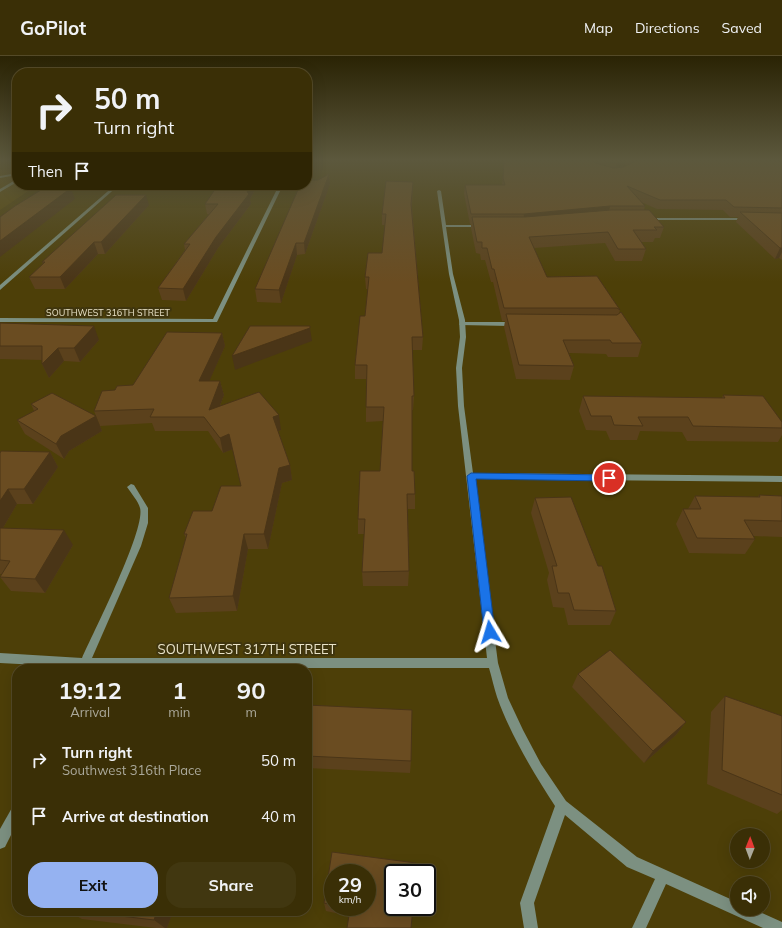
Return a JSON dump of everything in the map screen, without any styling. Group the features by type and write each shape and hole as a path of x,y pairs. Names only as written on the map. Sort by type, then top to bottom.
{"street":[{"path":"0,288 98,201"},
{"name":"SOUTHWEST 316TH STREET","path":"0,320 215,321 273,201"},
{"path":"440,201 451,274 462,324 463,337 459,368 461,406 471,476 493,663 503,698 519,734 537,768 562,805 632,862 779,928"},
{"path":"640,219 750,219"},
{"path":"444,226 487,226"},
{"path":"462,324 526,324"},
{"path":"471,476 782,480"},
{"path":"85,664 137,546 144,523 144,508 131,487"},
{"name":"SOUTHWEST 317TH STREET","path":"0,658 63,664"},
{"name":"SOUTHWEST 317TH STREET","path":"312,664 493,663"},
{"path":"531,928 527,903 562,805"},
{"path":"0,842 12,819"},
{"path":"639,928 663,876"}],"shaded area":[{"path":"0,201 14,201 0,210"}],"building":[{"path":"24,201 54,201 0,241 0,217"},
{"path":"110,201 141,201 101,242 94,242 60,277 29,277 45,262 42,262"},
{"path":"207,201 244,201 216,237 183,289 158,288 190,244 184,244 218,204 205,204"},
{"path":"293,201 319,201 304,243 296,243 279,290 255,289"},
{"path":"384,201 411,201 423,337 412,337 414,396 412,396 412,471 414,471 415,494 407,494 409,571 362,572 365,519 358,519 360,471 380,471 384,407 366,407 367,365 355,365 360,316 365,316 369,277 365,277 368,253 382,253 386,214 382,214"},
{"path":"468,201 640,201 645,206 610,206 524,214 471,214"},
{"path":"727,201 782,201 782,208 734,207"},
{"path":"611,210 649,210 664,227 654,227 657,230 633,230 646,249 618,249 608,232 529,237 547,277 597,276 620,310 617,308 504,308 487,248 482,248 482,242 477,242 472,217 525,217"},
{"path":"740,212 782,213 782,248 780,248"},
{"path":"621,312 642,343 612,343 610,340 563,340 574,366 519,365 506,314 617,315"},
{"path":"0,323 94,326 74,348 58,348 42,364 42,346 0,346"},
{"path":"250,326 310,326 310,328 232,356"},
{"path":"167,332 222,333 199,381 220,381 209,410 259,392 279,415 273,417 290,465 279,468 264,534 244,534 233,596 169,598 187,534 184,534 193,511 212,511 221,486 241,486 229,434 220,438 204,417 150,417 154,409 94,411 102,391 115,390 117,386 133,385"},
{"path":"52,393 96,416 61,436 56,444 17,420 38,409 31,404"},
{"path":"723,395 763,396 782,422 782,428 693,426 688,417 638,417 643,426 614,425 611,416 591,416 583,396 725,398"},
{"path":"1,451 50,452 24,489 8,489 0,501 0,453"},
{"path":"759,495 782,496 782,521 744,520 755,539 697,538 683,509 701,509 695,496 760,497"},
{"path":"571,497 598,566 602,566 616,611 574,610 569,593 558,593 552,566 557,566 535,498"},
{"path":"0,528 64,530 35,579 0,577 10,561 0,560"},
{"path":"610,650 686,722 653,751 578,674"},
{"path":"725,696 782,716 782,795 722,770"},
{"path":"312,705 412,710 411,761 312,756"},
{"path":"332,852 416,863 384,864 384,916 412,916 411,928 347,928 349,916 376,916 376,864 330,864"},
{"path":"121,916 155,916 154,920"}],"route":[{"path":"490,632 471,476 609,478"}]}
